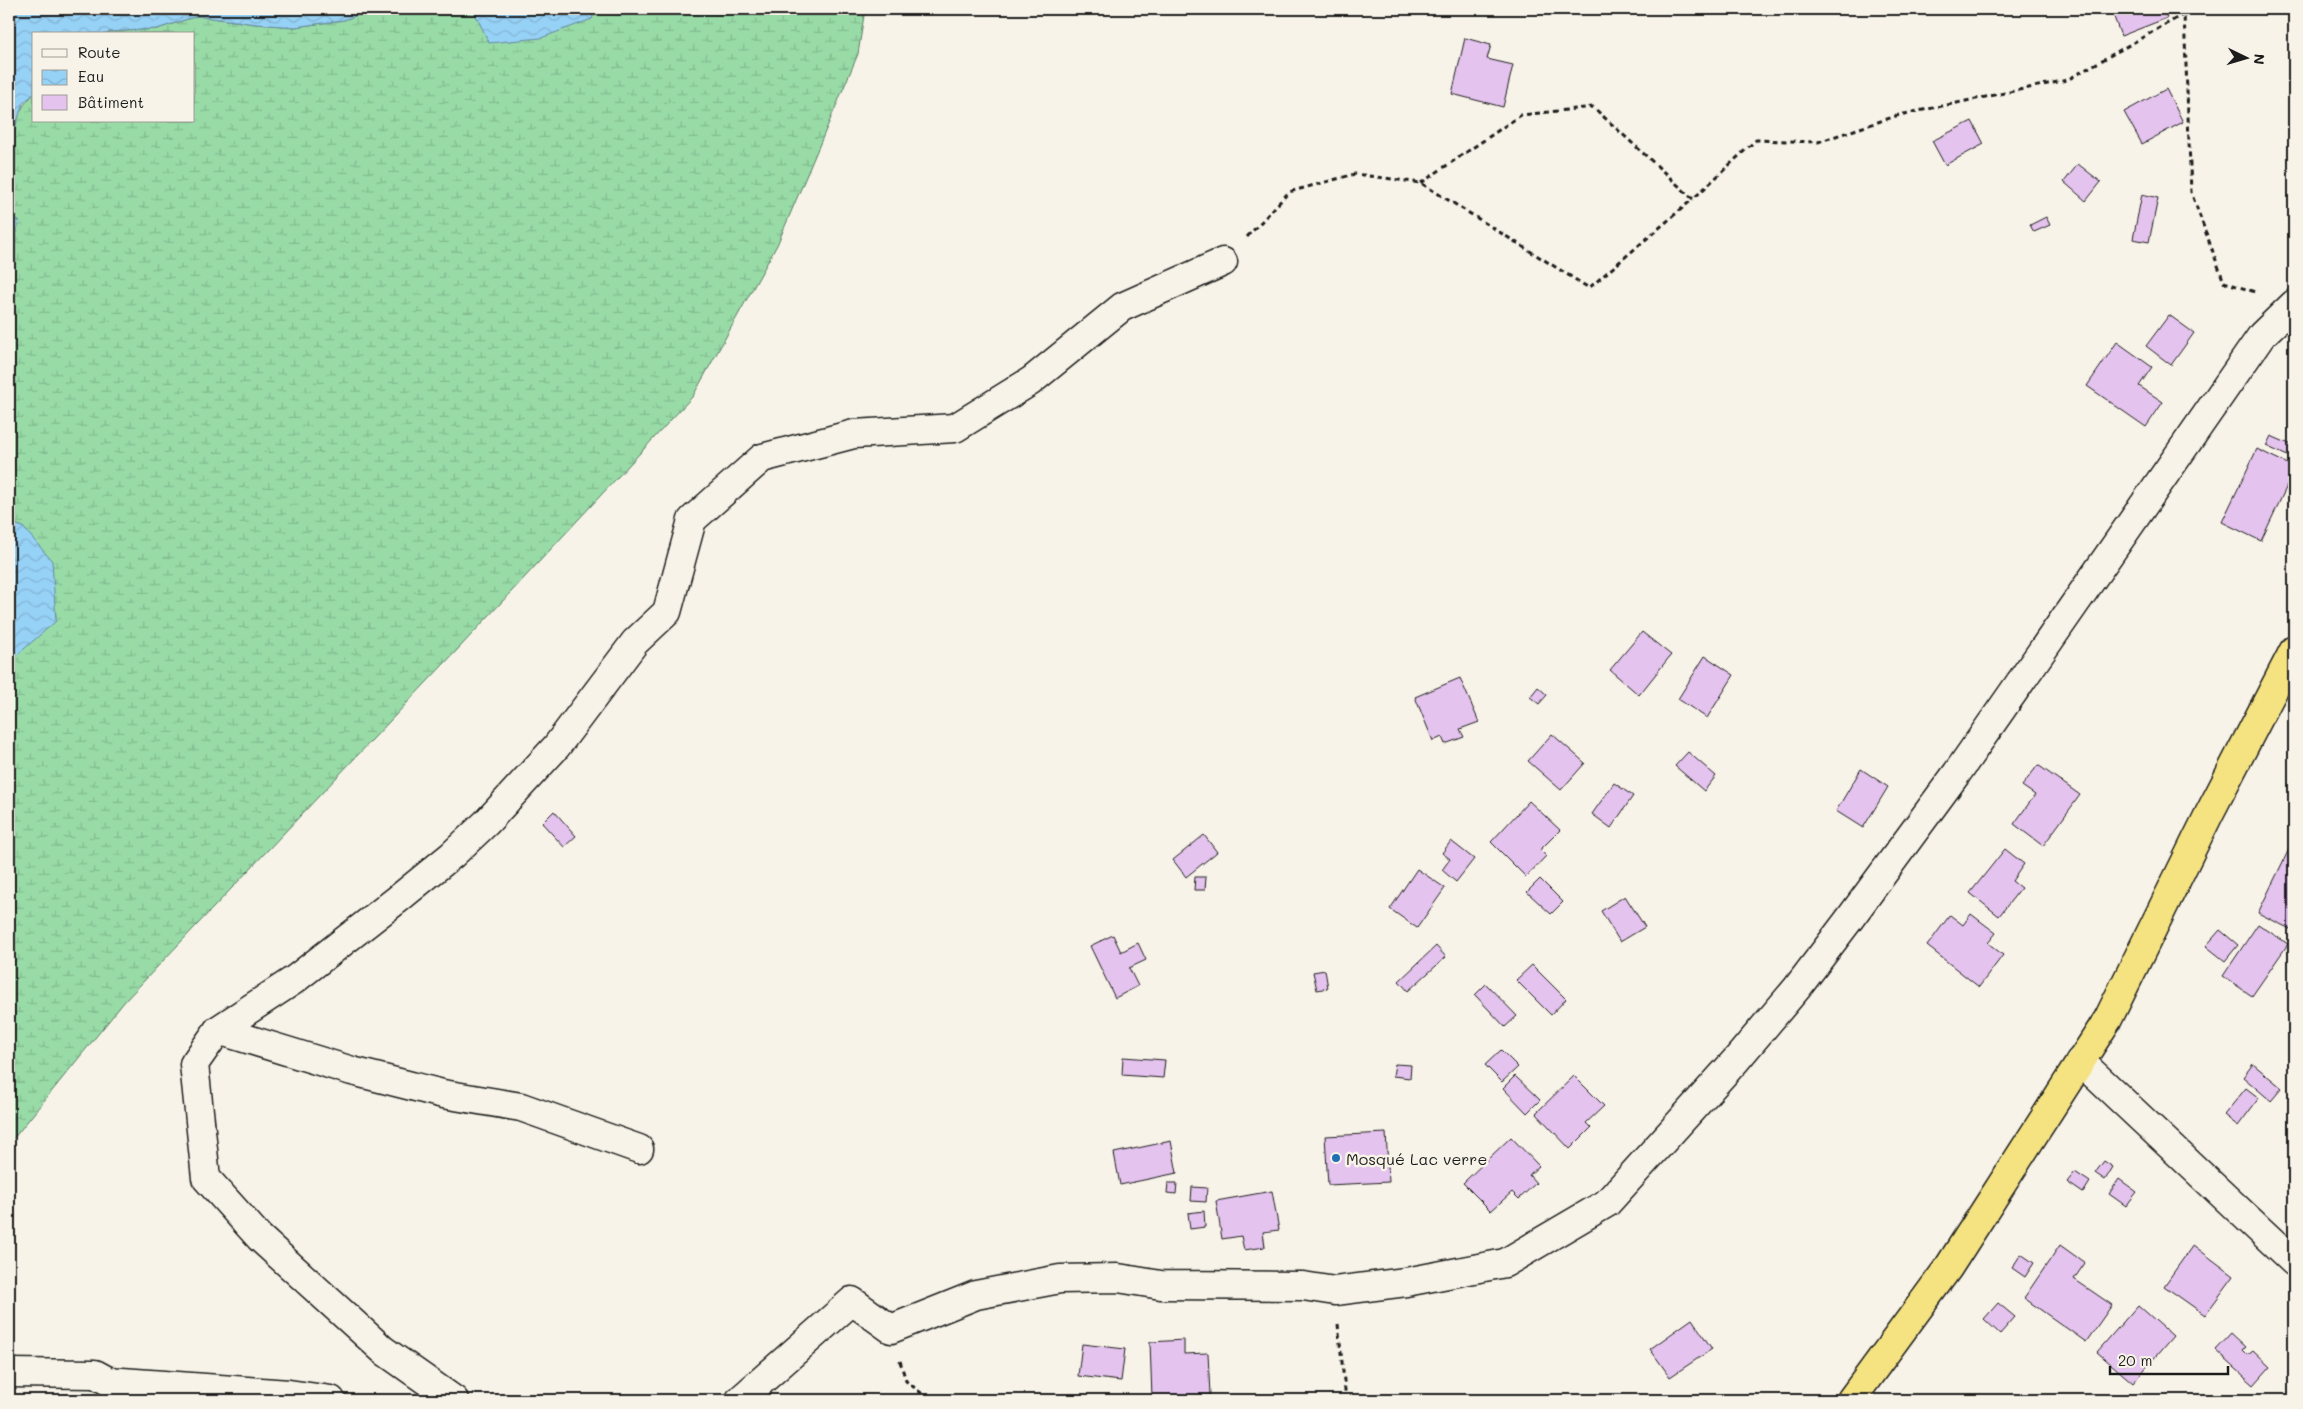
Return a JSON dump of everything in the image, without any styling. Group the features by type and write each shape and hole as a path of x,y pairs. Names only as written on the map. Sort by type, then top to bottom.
{"highway":[{"path":"1851,1400 1948,1268 2108,1019 2209,814 2294,650"}],"street":[{"path":"454,1400 383,1350 260,1238 206,1178 194,1064 218,1030 294,980 452,855 487,822 556,747 635,642 667,612 692,520 762,458 854,434 954,428 1031,381 1122,307 1223,262"},
{"path":"740,1400 852,1300 891,1329 976,1295 1060,1278 1118,1278 1161,1285 1303,1286 1335,1291 1406,1282 1505,1264 1607,1203 1737,1059 1803,980 1958,773 2262,335 2294,304"},
{"path":"218,1030 352,1071 443,1094 521,1107 639,1149"},
{"path":"2080,1061 2294,1262"},
{"path":"9,1373 95,1374 108,1381 289,1394 331,1400"}],"path":[{"path":"2182,9 2184,14 2191,192 2224,282 2294,304"},
{"path":"1223,262 1289,192 1354,174 1420,183 1589,288 1693,199 1756,140 1818,142 1898,115 2067,80 2184,14"},
{"path":"1420,183 1521,115 1593,108 1693,199"},
{"path":"1335,1291 1346,1400"},
{"path":"891,1329 906,1381 930,1400"}],"green space":[{"path":"373,9 473,9 592,19 595,9 865,9 858,54 777,245 693,396 460,647 125,1001 9,1144 9,901 14,791 9,784 9,662 17,654 23,527 9,522 9,275 19,220 9,218 8,169 12,135 24,105 32,96 32,122 195,122 195,32 109,32 157,29 197,16 295,27 344,20"}],"water":[{"path":"9,9 373,9 344,20 295,27 197,16 157,29 109,32 32,32 32,96 23,103 9,147"},
{"path":"473,9 595,9 592,19 541,38 489,43"},
{"path":"9,218 19,220 9,275"},
{"path":"9,522 23,527 52,561 56,621 9,662"},
{"path":"9,784 14,790 9,901"}],"building":[{"path":"2111,9 2163,9 2167,18 2121,36"},
{"path":"1465,38 1491,45 1487,59 1513,65 1503,107 1452,94"},
{"path":"2166,89 2183,122 2142,144 2124,112"},
{"path":"1972,121 1984,144 1945,165 1932,141"},
{"path":"2078,164 2101,182 2086,201 2064,182"},
{"path":"2142,194 2158,198 2149,242 2133,239"},
{"path":"2046,217 2050,225 2034,232 2030,225"},
{"path":"2169,315 2194,333 2171,365 2146,346"},
{"path":"2117,342 2152,367 2139,386 2163,402 2146,427 2087,386"},
{"path":"2271,436 2294,446 2294,459 2266,446"},
{"path":"2257,449 2294,467 2294,471 2261,541 2222,522"},
{"path":"1642,632 1671,655 1639,695 1610,670"},
{"path":"1705,656 1734,675 1707,718 1678,699"},
{"path":"1460,678 1479,722 1460,729 1464,737 1445,744 1442,737 1433,741 1415,697"},
{"path":"1538,687 1547,695 1539,704 1530,697"},
{"path":"1552,734 1585,763 1561,790 1528,761"},
{"path":"1688,752 1716,776 1704,791 1675,766"},
{"path":"2038,765 2080,795 2043,846 2014,824 2035,795 2022,786"},
{"path":"1861,769 1888,787 1863,828 1836,811"},
{"path":"1614,783 1633,796 1611,828 1592,814"},
{"path":"1529,801 1560,830 1540,850 1546,856 1526,877 1491,842"},
{"path":"554,811 576,836 564,847 542,823"},
{"path":"1204,835 1217,852 1186,877 1173,860"},
{"path":"2294,839 2294,931 2258,913"},
{"path":"1451,841 1474,859 1456,882 1442,870 1450,859 1442,853"},
{"path":"2005,849 2024,864 2012,881 2021,888 1999,916 1970,893"},
{"path":"1417,869 1445,888 1417,928 1390,909"},
{"path":"1195,877 1206,877 1205,890 1194,890"},
{"path":"1540,879 1563,902 1551,914 1527,892"},
{"path":"1625,896 1645,927 1620,942 1601,911"},
{"path":"1971,914 1996,933 1988,943 2003,955 1979,987 1927,946 1950,915 1963,925"},
{"path":"2258,924 2288,944 2252,996 2223,976"},
{"path":"2220,930 2238,945 2225,961 2206,946"},
{"path":"1113,935 1121,952 1138,943 1146,960 1129,968 1138,986 1115,998 1090,946"},
{"path":"1436,946 1446,957 1408,991 1399,981"},
{"path":"1532,965 1566,999 1551,1015 1516,980"},
{"path":"1325,970 1328,988 1317,990 1313,972"},
{"path":"1486,984 1517,1016 1505,1027 1475,995"},
{"path":"1501,1050 1518,1067 1502,1082 1485,1065"},
{"path":"1123,1057 1165,1060 1163,1078 1122,1075"},
{"path":"1395,1064 1411,1065 1410,1078 1393,1076"},
{"path":"2253,1064 2282,1088 2271,1101 2243,1077"},
{"path":"1515,1076 1540,1100 1527,1113 1503,1088"},
{"path":"1574,1076 1604,1106 1586,1123 1591,1128 1570,1149 1536,1113"},
{"path":"2246,1088 2259,1098 2238,1126 2224,1115"},
{"path":"1386,1133 1389,1182 1328,1185 1325,1136"},
{"path":"1511,1137 1539,1166 1529,1175 1536,1183 1519,1199 1512,1192 1491,1211 1463,1183"},
{"path":"1171,1141 1177,1173 1120,1185 1114,1153"},
{"path":"2104,1161 2113,1167 2105,1180 2095,1173"},
{"path":"2075,1172 2090,1182 2083,1193 2067,1182"},
{"path":"2119,1179 2137,1192 2126,1206 2109,1194"},
{"path":"1168,1183 1177,1183 1176,1194 1167,1193"},
{"path":"1192,1187 1207,1188 1206,1202 1191,1201"},
{"path":"1272,1191 1279,1230 1263,1232 1265,1247 1244,1250 1241,1236 1222,1239 1216,1201"},
{"path":"1204,1211 1205,1227 1190,1229 1188,1213"},
{"path":"2060,1245 2085,1263 2074,1279 2112,1305 2086,1342 2024,1298"},
{"path":"2193,1245 2234,1276 2205,1315 2164,1286"},
{"path":"2021,1254 2034,1263 2025,1277 2012,1268"},
{"path":"1998,1303 2015,1317 2000,1334 1984,1319"},
{"path":"2138,1305 2173,1336 2133,1383 2097,1352"},
{"path":"1692,1319 1712,1349 1670,1377 1650,1349"},
{"path":"2231,1333 2246,1347 2243,1350 2248,1355 2253,1351 2270,1367 2254,1385 2215,1350"},
{"path":"1184,1340 1184,1354 1208,1353 1210,1395 1152,1398 1150,1342"},
{"path":"1082,1344 1125,1349 1121,1381 1078,1376"}],"place":[{"name":"Mosqué Lac verre","path":"1336,1158"}]}
